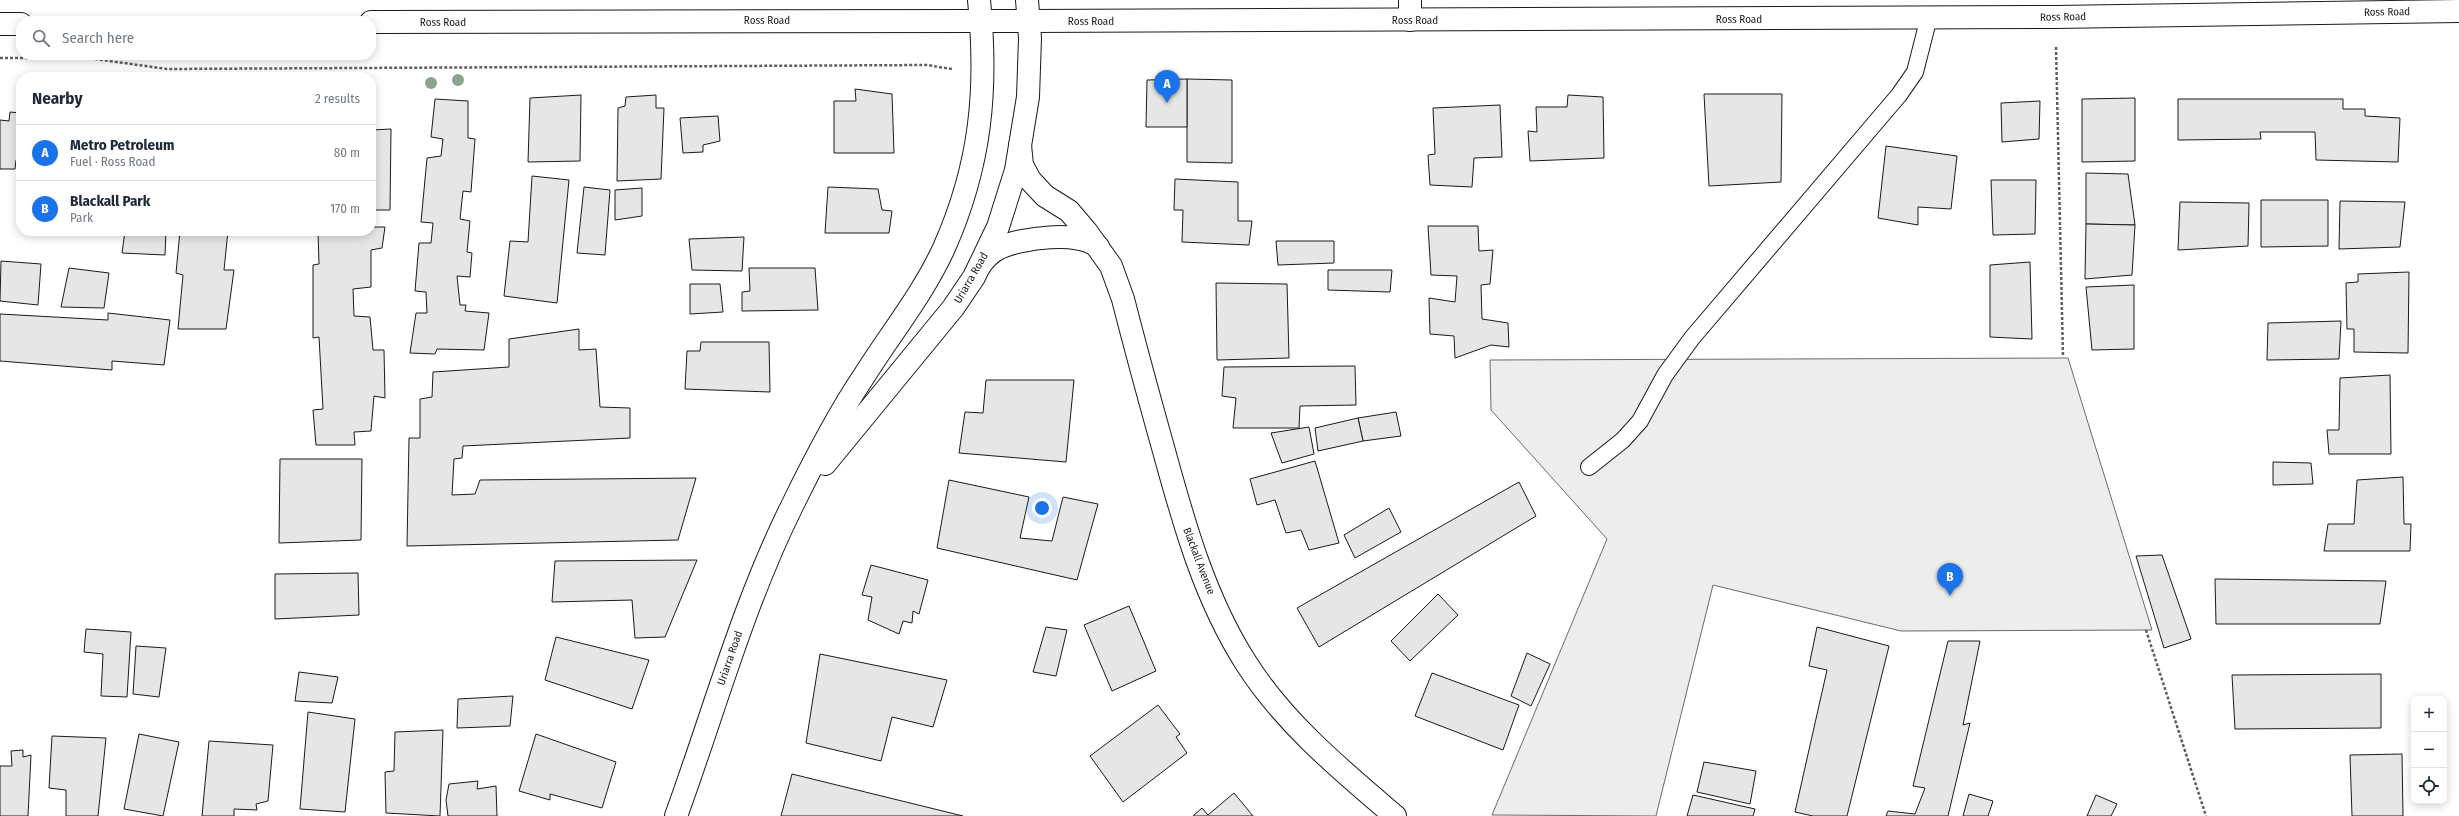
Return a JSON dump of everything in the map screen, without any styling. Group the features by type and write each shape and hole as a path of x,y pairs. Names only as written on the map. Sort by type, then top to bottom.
{"street":[{"name":"Ross Road","path":"376,22 1028,10 1410,10 1928,18 2459,11"},
{"name":"Uriarra Road","path":"793,504 953,308 978,268 998,227 1016,170 1030,83 1028,10"},
{"name":"Uriarra Road","path":"676,816 735,641 760,574 793,504 862,378 906,316 943,250 951,230 966,186 979,129 983,95 980,11"},
{"path":"0,24 16,24"},
{"name":"Blackall Avenue","path":"1020,142 1022,164 1030,180 1045,196 1073,214 1111,266 1123,299 1194,553 1225,625 1246,662 1293,723 1341,770 1395,816"},
{"name":"Blackall Avenue","path":"978,268 988,256 999,248 1031,240 1080,238 1090,241 1100,250"}],"lane":[{"path":"1589,467 1623,440 1640,421 1665,375 1692,338 1899,95 1914,72 1928,18"}],"path":[{"path":"2055,17 2063,357"},
{"path":"0,58 16,58"},
{"path":"102,60 167,69 896,65 927,65 952,68"},
{"path":"2146,630 2206,816"}],"shaded area":[{"path":"2068,358 2152,630 1901,631 1713,585 1656,816 1492,815 1607,539 1491,410 1490,360"}],"building":[{"path":"1187,79 1232,80 1232,163 1187,162"},
{"path":"1187,79 1187,127 1146,127 1147,80"},
{"path":"855,89 892,94 894,153 834,153 834,101 856,101"},
{"path":"1704,94 1782,94 1781,182 1709,186"},
{"path":"581,95 580,161 528,162 530,98"},
{"path":"656,95 656,108 664,108 661,179 617,181 618,108 625,106 626,97"},
{"path":"1568,95 1603,97 1604,158 1530,161 1528,131 1537,132 1536,107 1567,107"},
{"path":"2135,98 2135,161 2082,162 2082,99"},
{"path":"435,99 468,101 468,138 475,139 471,192 463,191 460,219 470,221 467,252 472,253 470,277 457,276 460,305 466,305 465,311 489,313 484,350 437,349 435,354 410,353 416,313 427,313 426,292 415,291 419,243 431,243 433,223 421,222 427,158 441,156 443,139 431,137"},
{"path":"2178,99 2343,99 2343,109 2365,109 2365,116 2400,118 2398,162 2316,160 2315,132 2260,132 2261,139 2178,140"},
{"path":"2040,101 2039,139 2002,142 2001,103"},
{"path":"1500,105 1502,157 1474,158 1472,187 1430,185 1428,155 1435,154 1433,108"},
{"path":"10,112 16,113 15,169 0,169 0,120 9,121"},
{"path":"718,116 720,141 703,145 703,152 683,153 680,118"},
{"path":"391,129 390,210 376,210 376,130"},
{"path":"1886,146 1957,156 1951,209 1918,207 1918,225 1878,218"},
{"path":"2086,173 2128,174 2135,225 2086,224"},
{"path":"532,176 569,180 557,303 504,296 510,241 528,242"},
{"path":"1175,179 1238,182 1238,221 1252,221 1249,245 1182,242 1183,210 1174,210"},
{"path":"1991,180 2036,180 2035,234 1993,235"},
{"path":"584,187 610,190 605,255 577,253"},
{"path":"828,187 878,189 882,210 892,211 889,233 825,233"},
{"path":"642,188 642,216 615,220 615,190"},
{"path":"2261,200 2328,200 2328,246 2261,247"},
{"path":"2340,201 2405,202 2400,247 2339,249"},
{"path":"2180,202 2249,203 2248,246 2178,250"},
{"path":"2086,224 2135,225 2132,275 2085,279"},
{"path":"1428,226 1478,226 1479,251 1493,250 1490,284 1481,285 1482,319 1508,323 1509,347 1491,345 1455,358 1454,336 1430,334 1429,298 1455,302 1457,276 1431,275"},
{"path":"376,227 385,227 382,248 371,250 371,287 353,289 354,316 370,317 373,350 384,350 385,398 374,396 371,431 354,432 355,445 316,445 313,410 323,409 319,337 313,338 313,265 319,264 318,236 376,236"},
{"path":"124,236 166,236 165,255 122,253"},
{"path":"180,236 227,236 224,270 234,270 226,329 178,329 183,275 176,273"},
{"path":"744,237 742,271 692,270 689,239"},
{"path":"1276,241 1334,241 1334,263 1278,265"},
{"path":"1,261 41,264 38,305 0,301"},
{"path":"2030,262 2032,339 1990,337 1990,265"},
{"path":"69,268 109,273 104,308 61,307"},
{"path":"749,268 815,268 818,310 742,311 742,292 750,291"},
{"path":"1328,270 1392,270 1390,292 1328,290"},
{"path":"2409,272 2408,353 2354,352 2354,329 2347,329 2346,283 2358,282 2358,274"},
{"path":"1216,283 1287,284 1289,358 1217,360"},
{"path":"690,284 720,284 723,312 690,314"},
{"path":"2134,285 2134,349 2092,350 2086,287"},
{"path":"108,313 170,320 164,365 112,361 112,370 0,361 0,314 108,320"},
{"path":"2341,321 2339,359 2267,360 2268,323"},
{"path":"579,329 579,350 596,349 600,407 630,408 630,438 463,446 462,458 454,459 452,495 475,494 480,480 696,478 678,540 407,546 409,438 420,438 420,399 432,397 433,372 509,367 509,339"},
{"path":"701,342 769,342 770,392 685,389 687,351 700,351"},
{"path":"1355,366 1356,405 1300,406 1299,428 1233,428 1236,398 1222,396 1224,367"},
{"path":"2390,375 2391,454 2329,454 2327,430 2339,430 2340,378"},
{"path":"986,380 1074,380 1066,462 959,453 965,412 983,413"},
{"path":"1396,412 1401,436 1363,441 1358,418"},
{"path":"1358,418 1363,441 1318,451 1315,428"},
{"path":"1309,427 1314,454 1282,463 1271,433"},
{"path":"280,459 362,459 361,540 279,543"},
{"path":"1315,461 1339,543 1309,550 1301,530 1286,533 1275,500 1257,505 1250,479"},
{"path":"2273,462 2311,463 2313,484 2273,485"},
{"path":"2403,477 2404,524 2411,524 2410,551 2324,551 2328,524 2354,524 2357,480"},
{"path":"949,480 1029,497 1020,538 1052,541 1063,497 1098,504 1077,580 937,548"},
{"path":"1519,482 1536,516 1319,647 1297,608"},
{"path":"1389,508 1401,532 1355,558 1344,535"},
{"path":"2162,555 2191,639 2164,648 2136,556"},
{"path":"697,560 665,637 635,638 632,600 552,602 555,561"},
{"path":"871,565 928,580 919,614 913,611 912,623 903,621 899,634 868,620 872,597 862,595"},
{"path":"358,573 359,615 275,619 275,574"},
{"path":"2215,579 2386,581 2380,624 2216,624"},
{"path":"1438,594 1458,615 1410,661 1391,641"},
{"path":"1129,606 1156,671 1112,691 1084,625"},
{"path":"1046,627 1067,630 1056,676 1033,672"},
{"path":"1817,627 1889,646 1847,816 1813,816 1795,812 1827,670 1809,666"},
{"path":"86,629 131,632 127,697 101,696 103,654 84,652"},
{"path":"556,637 649,660 632,709 545,680"},
{"path":"1948,641 1980,641 1963,725 1970,723 1948,816 1886,816 1888,811 1915,814 1925,788 1913,786"},
{"path":"136,646 166,648 159,697 133,694"},
{"path":"1527,653 1550,664 1531,706 1511,696"},
{"path":"820,654 947,680 933,727 892,717 881,761 806,743"},
{"path":"299,672 338,677 332,703 295,701"},
{"path":"1432,673 1519,705 1503,750 1415,716"},
{"path":"2381,674 2381,728 2235,729 2232,675"},
{"path":"513,696 510,726 457,728 458,699"},
{"path":"1158,705 1180,734 1176,737 1187,753 1123,802 1090,756"},
{"path":"308,712 355,719 345,812 300,809"},
{"path":"443,730 440,816 386,813 385,772 394,771 395,732"},
{"path":"139,734 179,742 163,816 124,809"},
{"path":"536,734 616,762 602,808 550,794 550,800 519,791"},
{"path":"52,736 106,738 98,816 66,816 66,790 49,788"},
{"path":"209,741 273,745 268,801 256,804 257,810 234,809 234,816 202,816"},
{"path":"23,750 23,757 31,755 28,816 0,816 0,766 12,766 11,751"},
{"path":"2402,754 2403,816 2352,816 2350,755"},
{"path":"1704,762 1756,771 1750,804 1697,792"},
{"path":"792,774 963,816 781,816"},
{"path":"478,781 477,789 496,786 497,816 448,816 446,800 449,784"},
{"path":"1234,793 1253,816 1193,816 1202,808 1208,815"},
{"path":"1969,794 1993,801 1988,816 1963,816"},
{"path":"1693,795 1755,809 1753,816 1687,816"},
{"path":"2096,795 2117,804 2111,816 2087,816"}],"place":[{"name":"Metro Petroleum","path":"1167,103"},
{"name":"Blackall Park","path":"1950,596"}]}
